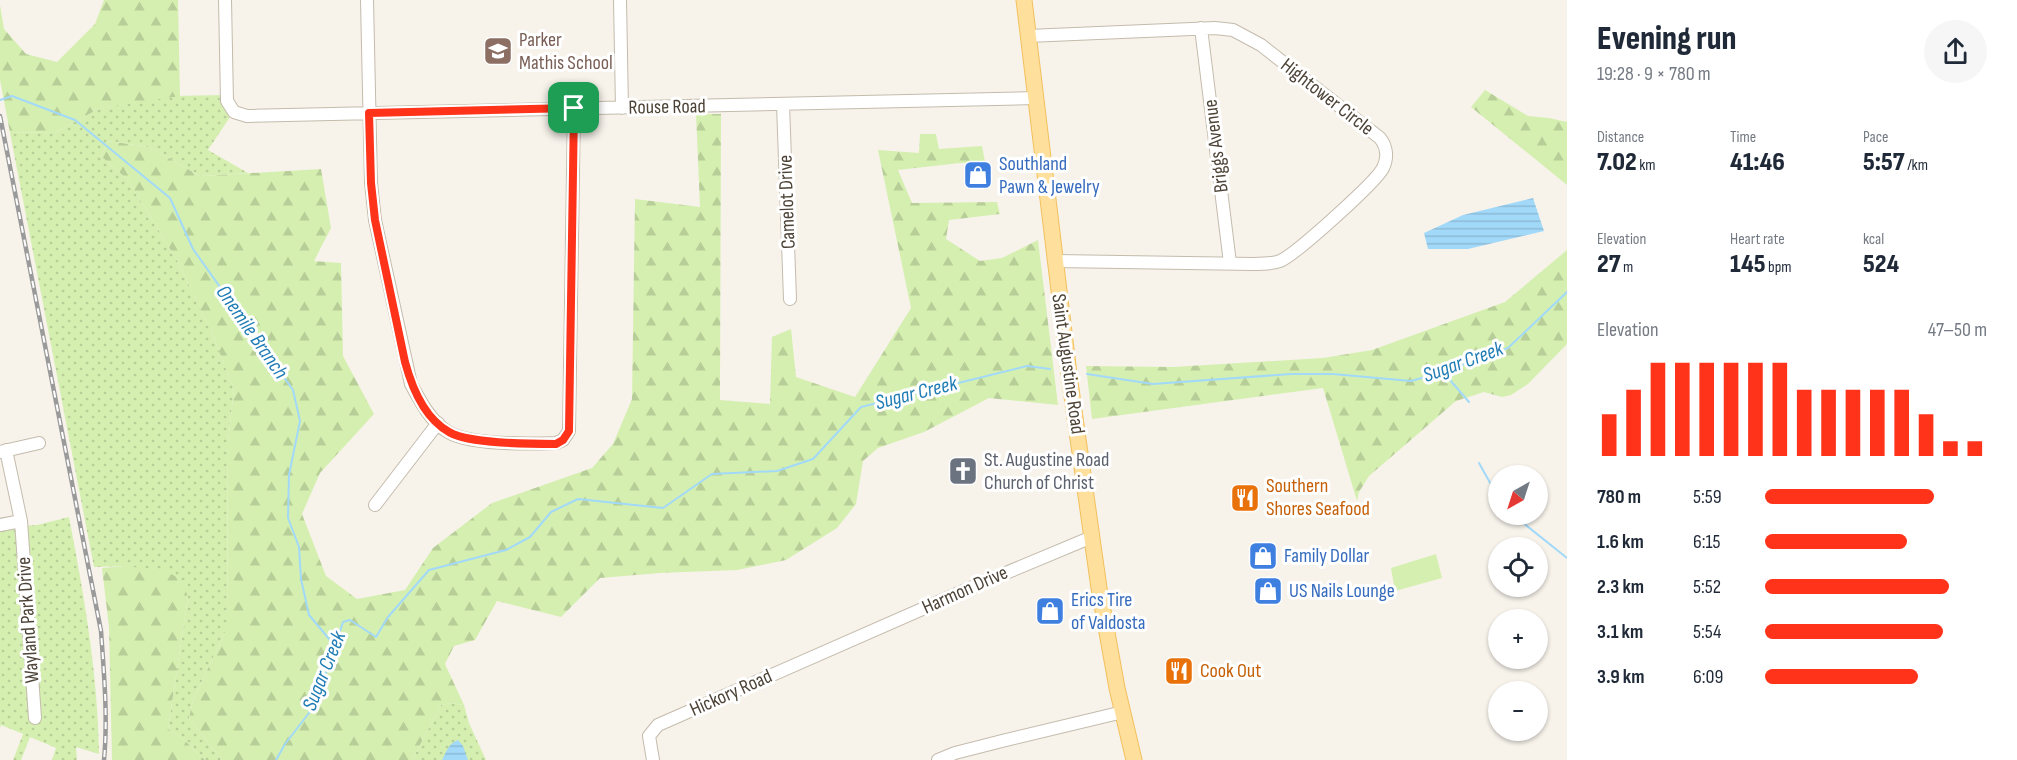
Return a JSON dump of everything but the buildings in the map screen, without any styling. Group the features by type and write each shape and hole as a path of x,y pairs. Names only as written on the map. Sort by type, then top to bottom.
{"main road":[{"name":"Saint Augustine Road","path":"1024,0 1055,261 1092,537 1122,712 1134,760"}],"street":[{"name":"Rouse Road","path":"225,0 227,101 234,112 247,116 1036,98"},
{"path":"367,0 371,183 375,220 411,384 421,402 449,433 492,442 556,444 563,440 569,431 574,108"},
{"path":"620,0 622,108"},
{"name":"Briggs Avenue","path":"1201,28 1230,263"},
{"name":"Hightower Circle","path":"1028,36 1223,28 1245,35 1386,145 1386,158 1378,176 1346,207 1282,261 1269,264 1055,261"},
{"name":"Camelot Drive","path":"783,105 790,299"},
{"path":"375,505 438,423"},
{"path":"3,451 39,443"},
{"name":"Wayland Park Drive","path":"3,451 21,521 35,718"},
{"path":"0,525 21,521"},
{"name":"Harmon Drive","path":"839,645 1092,537"},
{"name":"Hickory Road","path":"653,760 649,736 658,725 839,645"},
{"path":"938,760 955,753 1122,712"}],"green space":[{"path":"104,0 178,0 180,96 100,108 56,132 10,133 0,80 0,5 4,29 26,54 57,62 95,24"},
{"path":"1485,90 1528,116 1567,122 1567,185 1471,107"},
{"path":"223,95 224,109 230,117 208,150 248,173 200,176 149,147 108,141 101,156 128,180 178,262 211,331 234,389 228,442 227,628 193,700 189,718 222,760 205,760 180,736 168,729 188,597 125,566 94,567 10,133 56,132 100,108 173,96"},
{"path":"696,114 721,114 720,400 770,404 772,337 791,329 796,377 855,397 911,308 878,150 919,153 920,134 936,134 939,149 982,146 985,162 898,170 912,203 997,202 1000,214 949,220 946,239 980,261 1002,258 1038,240 1058,405 989,398 924,432 878,448 863,461 856,504 837,528 786,560 737,570 600,578 561,617 497,601 475,640 454,646 445,664 464,705 451,703 441,705 412,760 222,760 189,718 193,700 227,628 228,442 234,389 211,331 178,262 128,180 101,156 108,141 149,147 200,176 321,169 331,228 314,261 341,263 343,356 374,414 320,473 302,514 326,576 357,599 405,590 433,548 492,503 592,468 613,444 632,399 635,199 700,207"},
{"path":"1567,250 1567,344 1528,384 1511,395 1502,397 1484,392 1456,401 1369,476 1359,492 1357,501 1323,388 1092,419 1086,366 1173,367 1323,358 1372,350 1505,302"},
{"path":"69,517 93,664 99,754 76,747 77,760 52,760 56,748 30,737 21,760 13,760 23,734 1,725 0,728 0,528 37,525"},
{"path":"1436,554 1442,578 1395,591 1391,568"},
{"path":"125,566 165,571 181,579 188,597 168,729 180,736 205,760 112,760 109,627 102,568"},
{"path":"451,703 464,705 469,723 486,760 412,760 441,705"}],"water":[{"path":"1533,198 1544,231 1468,249 1428,249 1424,233 1463,215"},
{"path":"458,740 468,760 442,760 450,746"}],"waterway":[{"name":"Onemile Branch","path":"0,100 12,96 75,120 170,198 193,249 293,390 300,421 289,475 288,518 299,547 301,579 309,615 330,640 328,666"},
{"name":"Sugar Creek","path":"1087,374 1153,384 1291,374 1333,374 1411,381 1508,348 1567,292"},
{"name":"Sugar Creek","path":"276,760 285,744 309,713 328,668 343,622 350,620 376,637 388,617 429,570 506,550 530,537 551,512 578,499 663,508 712,474 777,471 813,459 861,407 1027,366 1050,369"},
{"path":"1443,372 1469,402"},
{"path":"1479,463 1488,479"},
{"path":"1526,525 1567,558"}],"railway":[{"path":"0,116 101,631 106,712 104,760"}],"place":[{"name":"Parker Mathis School","path":"498,51"},
{"name":"Southland Pawn & Jewelry","path":"978,175"},
{"name":"St. Augustine Road Church of Christ","path":"963,471"},
{"name":"Southern Shores Seafood","path":"1245,498"},
{"name":"Family Dollar","path":"1263,556"},
{"name":"US Nails Lounge","path":"1268,591"},
{"name":"Erics Tire of Valdosta","path":"1050,611"},
{"name":"Cook Out","path":"1179,671"}],"route":[{"path":"574,108 569,431 563,440 556,444 492,442 449,433 421,402 411,384 405,362 375,220 371,183 369,113 574,108"}]}
